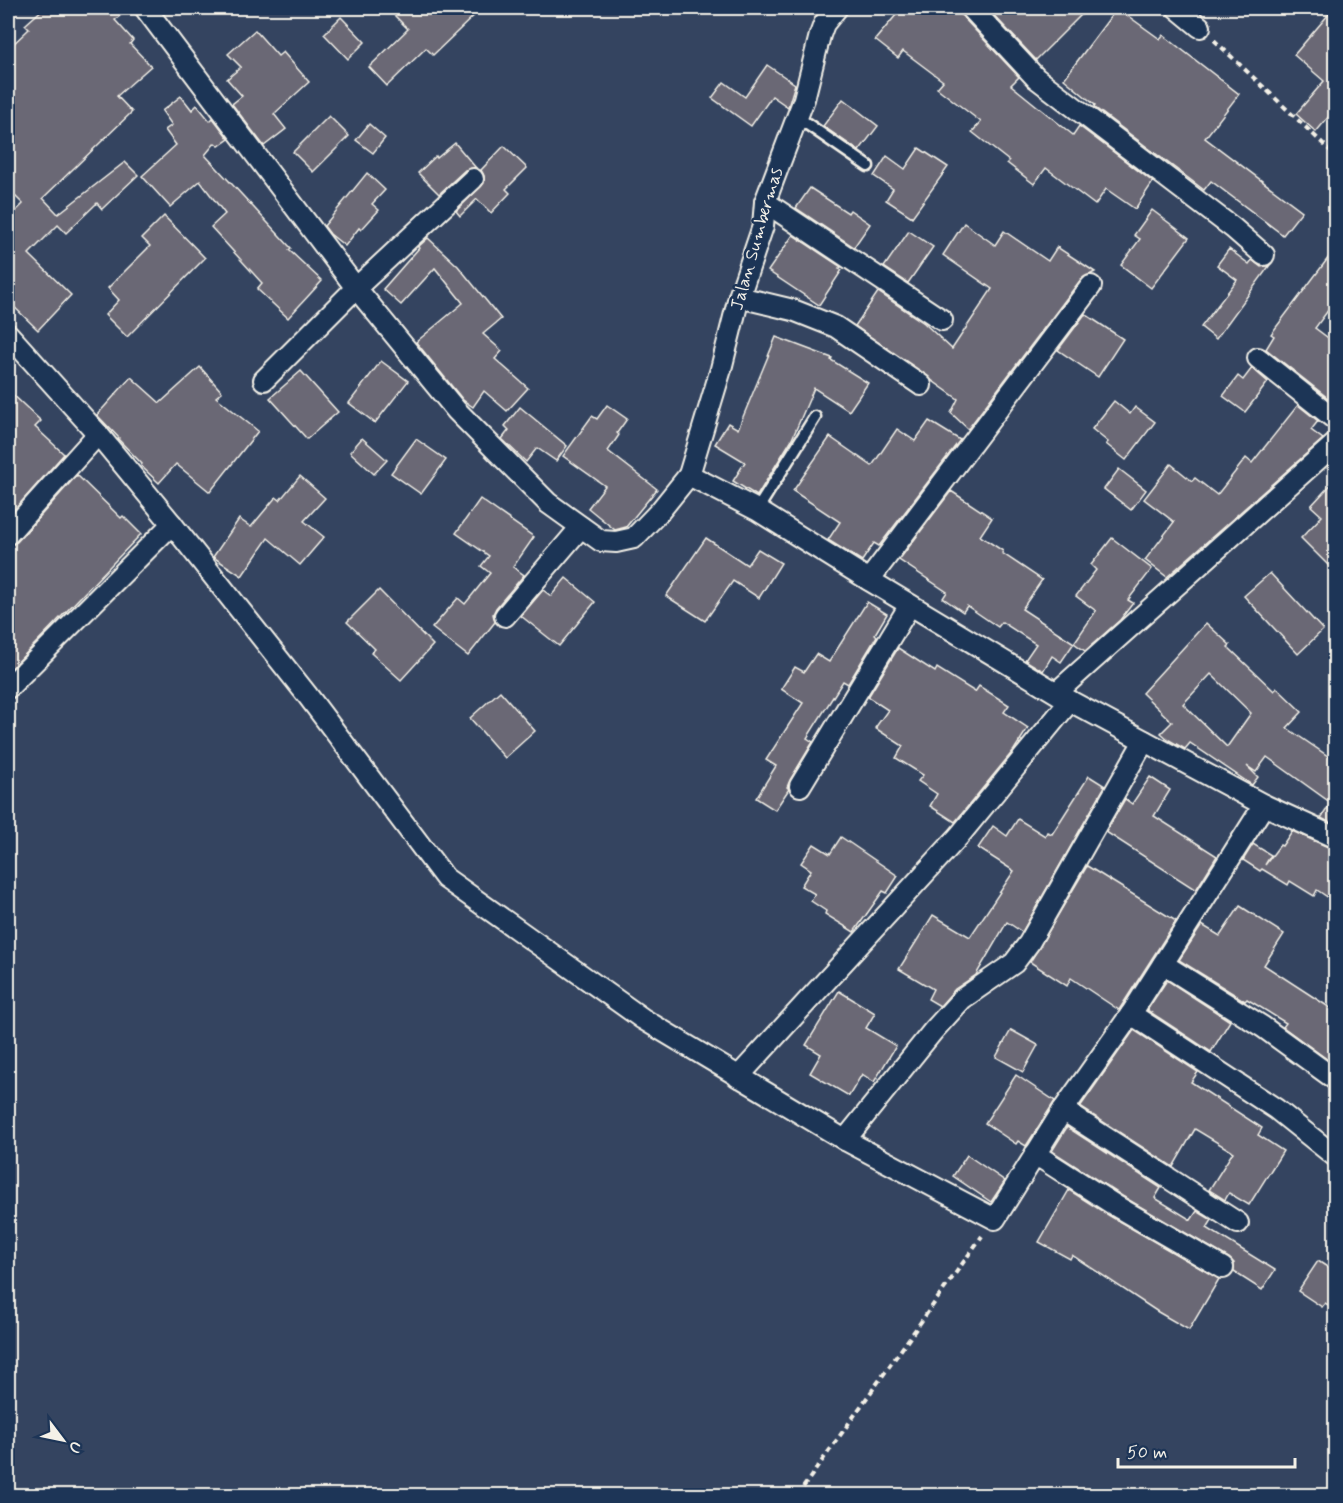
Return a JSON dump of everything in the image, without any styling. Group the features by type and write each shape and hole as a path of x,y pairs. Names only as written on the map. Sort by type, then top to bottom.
{"street":[{"path":"145,8 356,288 456,410 548,503 601,541 616,542 634,538 660,511 689,475 757,510 1063,697 1264,805 1335,838"},
{"name":"Jalan Sumbermas","path":"689,475 721,369 739,297 763,225 765,202 804,99 824,24 837,8"},
{"path":"971,8 1036,78 1233,228 1264,255"},
{"path":"1177,8 1200,27"},
{"path":"264,380 356,288 472,179"},
{"path":"765,202 942,320"},
{"path":"869,580 1091,286"},
{"path":"739,297 793,310 836,327 921,386"},
{"path":"8,334 98,434 172,524 309,696 444,878 643,1019 845,1140 994,1219 1063,1110 1131,1014 1264,805"},
{"path":"1258,358 1335,420"},
{"path":"8,534 98,434"},
{"path":"738,1077 959,836 1063,697 1335,443"},
{"path":"8,688 172,524"},
{"path":"505,616 581,527"},
{"path":"800,786 910,605"},
{"path":"845,1140 933,1030 962,999 1014,963 1029,943 1144,741"},
{"path":"1163,964 1263,1027 1335,1080"},
{"path":"1131,1014 1276,1109 1335,1157"},
{"path":"1063,1110 1238,1223"},
{"path":"1035,1154 1116,1206 1223,1268"}],"lane":[{"path":"797,117 868,166"},
{"path":"757,510 815,417"}],"path":[{"path":"1200,27 1335,156"},
{"path":"797,1496 994,1219"}],"building":[{"path":"44,8 129,8 115,20 133,40 130,44 151,66 117,96 132,112 43,198 58,214 125,162 138,175 102,209 97,203 66,233 58,225 29,254 71,295 38,330 8,301 8,219 23,204 8,189 8,49 29,29 25,25"},
{"path":"387,8 482,8 433,55 426,48 387,86 369,67 408,29"},
{"path":"902,8 959,8 962,16 1019,77 1011,85 1073,135 1079,126 1153,182 1135,209 1106,189 1095,205 1046,168 1034,184 1007,163 1009,161 972,132 981,122 937,88 943,81 903,51 898,58 875,40"},
{"path":"987,8 1088,8 1036,60"},
{"path":"1117,8 1160,39 1163,35 1239,94 1205,138 1302,211 1283,235 1211,181 1204,190 1094,107 1095,105 1064,79"},
{"path":"1334,8 1335,109 1316,132 1296,114 1324,81 1294,55"},
{"path":"341,17 365,42 348,59 324,34"},
{"path":"255,30 278,56 283,52 309,82 274,114 286,129 264,146 232,104 242,96 227,79 241,67 228,54"},
{"path":"767,65 795,84 788,107 772,96 751,126 712,98 724,82 745,97"},
{"path":"181,96 192,110 197,105 210,121 213,118 229,139 219,146 215,143 205,155 291,248 289,250 322,281 288,318 257,289 262,283 211,227 225,214 200,181 170,207 142,176 176,145 165,130 172,125 162,111"},
{"path":"843,99 878,126 859,151 823,126"},
{"path":"329,116 349,136 313,172 293,152"},
{"path":"369,124 385,138 373,153 356,140"},
{"path":"455,143 476,168 465,170 439,194 418,173 436,156 437,158"},
{"path":"504,146 527,168 506,189 510,193 491,213 477,199 460,216 456,211 484,183 481,170"},
{"path":"919,148 948,167 912,217 886,200 893,189 874,176 887,156 905,169"},
{"path":"367,173 385,190 372,204 379,210 361,230 359,228 345,246 324,226"},
{"path":"810,188 848,213 850,210 870,224 854,247 796,208"},
{"path":"1152,210 1189,238 1151,288 1121,265 1140,239 1134,235"},
{"path":"164,216 205,258 127,337 105,315 119,300 108,288 150,246 142,238"},
{"path":"964,223 995,245 1004,231 1048,261 1057,247 1095,272 1081,279 968,429 951,413 958,399 855,326 878,292 924,323 952,349 992,289 943,255"},
{"path":"909,231 933,247 908,283 884,267"},
{"path":"793,235 841,267 839,269 842,270 819,305 768,271"},
{"path":"428,238 458,266 501,319 483,334 502,351 495,359 528,388 507,411 484,391 473,407 463,400 416,342 463,303 435,268 401,305 383,289"},
{"path":"1229,249 1249,264 1252,260 1261,267 1270,265 1216,339 1201,327 1237,280 1217,265"},
{"path":"1335,249 1335,301 1315,328 1335,343 1335,399 1333,402 1266,349 1274,336 1271,334"},
{"path":"1085,314 1123,339 1098,377 1058,350"},
{"path":"776,337 832,358 831,360 868,383 849,411 814,388 792,439 757,496 733,481 745,462 715,444 728,423 738,429"},
{"path":"381,361 408,381 375,423 349,403"},
{"path":"200,367 222,392 216,397 258,431 210,492 176,464 159,483 141,466 142,464 97,415 131,377 160,403"},
{"path":"1252,368 1268,382 1245,412 1223,396 1238,376 1243,380"},
{"path":"301,371 338,412 307,439 270,398"},
{"path":"8,390 41,421 35,427 64,454 8,517"},
{"path":"1114,401 1130,414 1135,407 1155,422 1126,460 1092,429"},
{"path":"607,405 627,419 608,451 657,489 626,527 615,530 588,508 605,486 563,456 592,416 597,419"},
{"path":"1298,405 1318,421 1311,430 1323,439 1167,577 1145,560 1174,522 1144,499 1171,464 1192,481 1195,478 1217,495 1246,458 1252,463"},
{"path":"520,407 567,446 556,461 537,448 526,462 502,439 509,430 505,426"},
{"path":"929,421 960,440 879,546 874,543 862,561 828,540 840,522 793,491 830,437 872,466 897,429 915,441"},
{"path":"362,438 387,460 374,474 350,452"},
{"path":"416,439 446,460 421,494 391,473"},
{"path":"1119,469 1146,490 1131,510 1104,489"},
{"path":"77,475 141,534 8,672 8,546 17,542"},
{"path":"300,476 325,498 304,521 324,537 300,565 268,538 242,576 213,557 239,519 251,527 276,497 280,500"},
{"path":"1335,480 1335,572 1301,538 1322,516 1311,506"},
{"path":"951,491 992,518 980,536 1042,580 1022,609 1074,643 1061,662 1052,656 1043,671 1025,660 1036,644 1002,622 998,627 967,606 963,612 943,598 947,592 899,560"},
{"path":"480,499 534,537 513,567 524,575 496,608 493,614 495,622 468,656 432,628 458,598 465,604 490,573 481,566 489,556 456,533"},
{"path":"706,538 747,565 758,549 781,563 759,598 733,581 705,621 666,596"},
{"path":"1112,538 1152,569 1128,600 1133,603 1120,620 1085,651 1074,643 1096,611 1076,596 1096,570 1091,565"},
{"path":"1270,573 1323,630 1298,654 1244,596"},
{"path":"566,578 595,602 559,646 521,616 543,590 551,596"},
{"path":"379,590 433,645 401,680 371,653 375,649 347,622"},
{"path":"867,602 887,614 875,634 877,636 848,684 843,681 807,738 813,742 790,780 787,787 789,789 775,810 756,798 776,766 766,760 803,703 781,689 795,667 804,672 816,654 829,662"},
{"path":"1206,623 1274,691 1277,688 1302,712 1287,728 1335,761 1335,825 1321,818 1331,803 1267,757 1256,772 1247,766 1258,777 1252,785 1190,743 1185,749 1169,740 1161,733 1172,722 1142,693","holes":["1211,674 1251,713 1227,747 1183,704"]},
{"path":"898,648 935,672 937,668 975,692 979,686 1009,705 1004,712 1028,728 1014,750 955,822 930,806 937,794 918,781 923,775 896,758 903,746 875,728 888,710 868,697"},
{"path":"500,691 535,731 505,758 470,718"},
{"path":"1089,776 1105,786 1022,932 1007,922 976,975 955,989 940,1006 928,999 933,989 899,969 933,915 970,937 1014,871 978,848 993,826 1007,836 1018,819 1045,836 1047,832 1052,834"},
{"path":"1150,777 1170,790 1154,816 1217,856 1196,890 1106,832 1125,799 1132,804"},
{"path":"1292,831 1335,850 1335,902 1317,890 1314,896 1290,881 1288,885 1243,860 1253,844 1271,855 1265,865"},
{"path":"841,837 898,876 887,893 883,891 854,932 825,914 826,911 811,901 815,894 801,886 811,870 801,863 814,844 830,854"},
{"path":"1087,866 1176,921 1119,1010 1071,978 1067,986 1030,962"},
{"path":"1240,906 1284,934 1264,965 1335,1011 1335,1065 1283,1027 1286,1023 1247,999 1245,1001 1179,960 1202,925 1220,936"},
{"path":"1167,980 1230,1021 1211,1052 1147,1010"},
{"path":"839,991 875,1013 866,1028 896,1046 874,1082 862,1074 849,1096 810,1073 821,1054 806,1045"},
{"path":"1011,1030 1038,1045 1023,1072 996,1057"},
{"path":"1134,1030 1198,1072 1191,1082 1262,1128 1258,1135 1283,1151 1249,1205 1229,1193 1225,1200 1209,1190 1233,1152 1195,1129 1173,1167 1080,1107"},
{"path":"1016,1075 1055,1101 1026,1146 1018,1141 1016,1144 985,1123"},
{"path":"1067,1127 1161,1188 1155,1198 1191,1220 1197,1211 1212,1220 1207,1228 1275,1270 1262,1290 1234,1272 1234,1263 1229,1258 1122,1196 1052,1151"},
{"path":"967,1155 1005,1181 991,1202 953,1176"},
{"path":"1069,1190 1219,1279 1189,1330 1072,1255 1070,1259 1039,1242"},
{"path":"1318,1261 1335,1272 1335,1309 1325,1303 1322,1307 1298,1291"}]}
